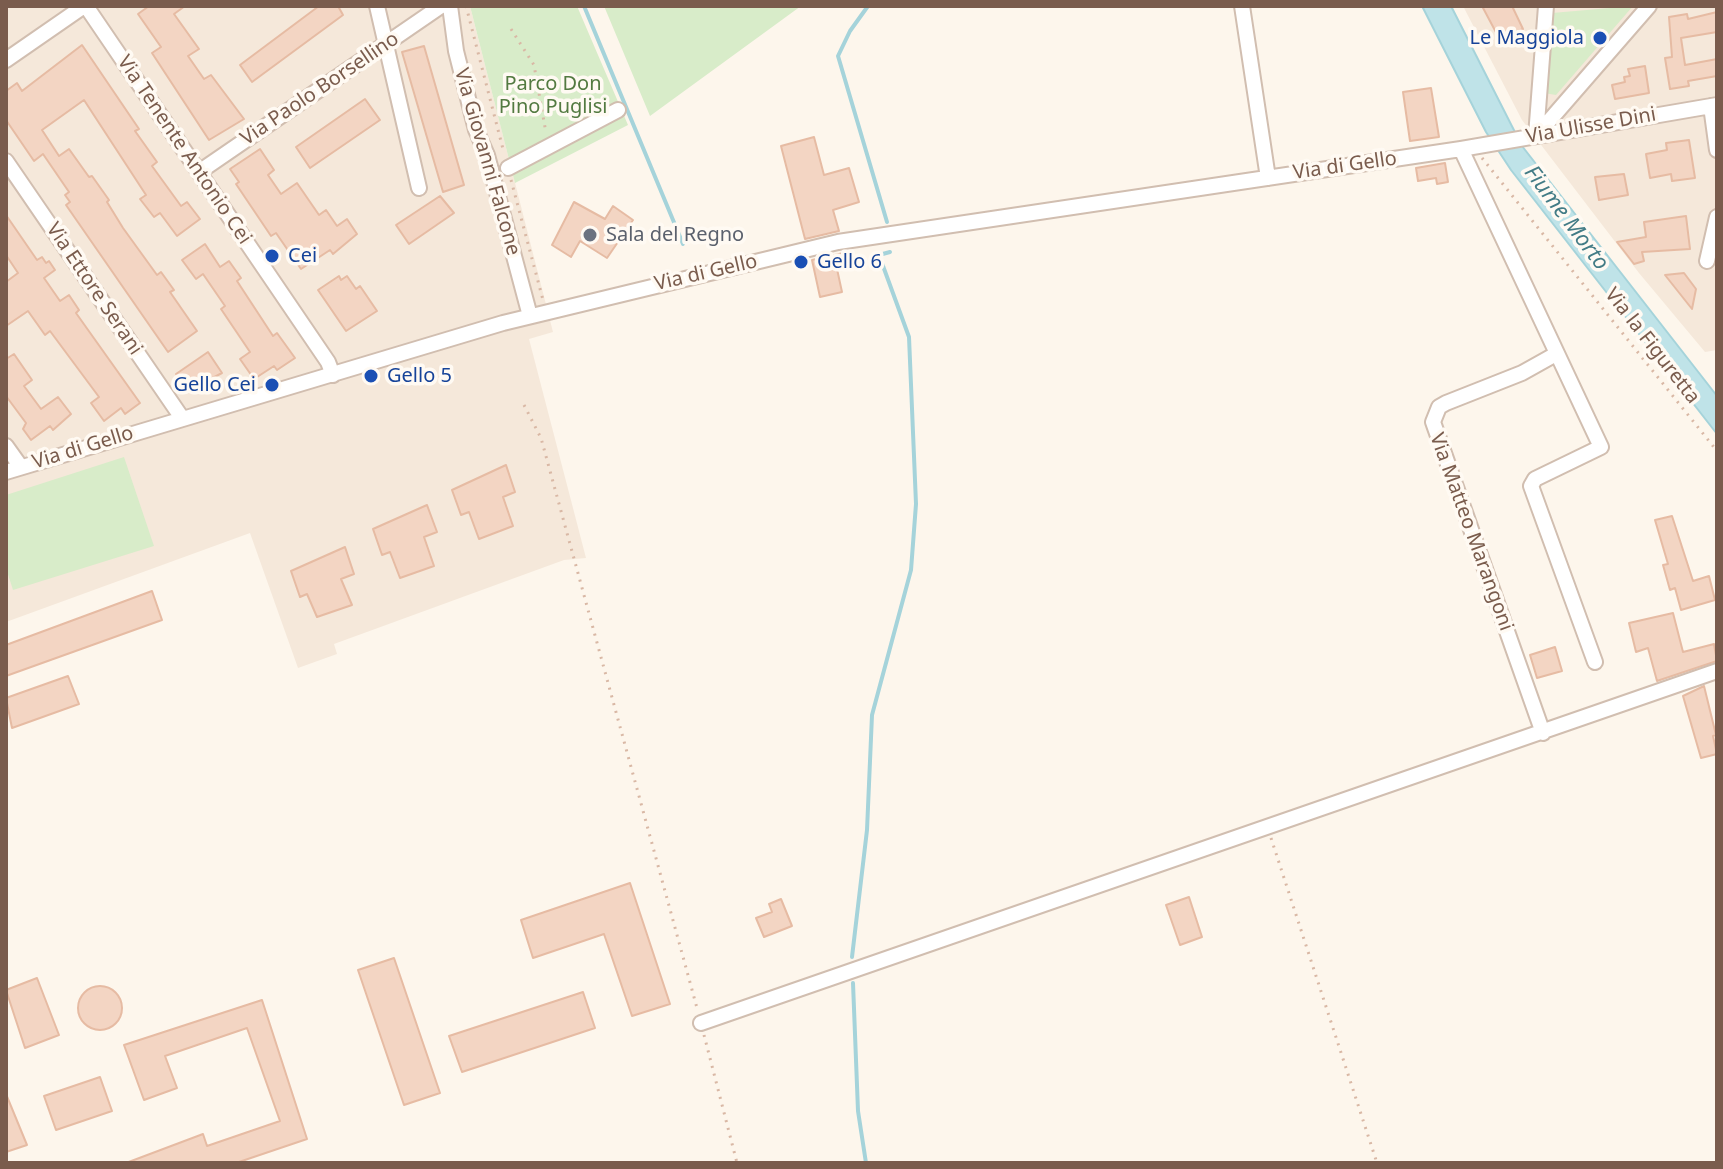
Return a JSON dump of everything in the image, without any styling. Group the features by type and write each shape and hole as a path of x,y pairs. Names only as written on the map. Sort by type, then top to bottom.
{"street":[{"path":"6,60 85,6"},
{"name":"Via Tenente Antonio Cei","path":"85,6 328,362 333,375"},
{"path":"377,6 419,188"},
{"name":"Via Paolo Borsellino","path":"199,172 441,6"},
{"name":"Via Giovanni Falcone","path":"450,6 456,51 476,130 489,163 530,316"},
{"path":"1242,6 1268,178"},
{"path":"1534,136 1545,13 1536,6"},
{"path":"1534,136 1649,6"},
{"name":"Via Ulisse Dini","path":"1472,147 1714,105 1717,150"},
{"path":"508,168 618,110"},
{"path":"1472,147 1556,354 1601,447 1535,479 1531,486 1595,662"},
{"name":"Via di Gello","path":"13,470 530,316 838,242 1472,147"},
{"name":"Via Ettore Serani","path":"6,161 182,418"},
{"path":"1707,261 1717,217"},
{"name":"Via Matteo Marangoni","path":"1543,733 1433,422 1439,407 1446,403 1522,373 1556,354"},
{"path":"6,446 13,470"},
{"path":"701,1023 1717,671"}],"path":[{"path":"466,6 544,303"},
{"path":"511,29 534,65 549,147"},
{"name":"Via la Figuretta","path":"1472,147 1717,451"},
{"path":"524,405 541,438 737,1163"},
{"path":"1267,827 1377,1163"}],"shaded area":[{"path":"6,6 470,6 553,332 529,339 586,558 564,560 334,644 337,654 298,668 250,533 6,622"},
{"path":"1463,6 1717,6 1717,350 1705,352 1639,273 1522,120"}],"green space":[{"name":"Parco Don Pino Puglisi","path":"470,6 577,6 628,125 515,183"},
{"path":"604,6 801,6 650,116"},
{"path":"1633,6 1556,95 1544,93 1552,13"},
{"path":"124,457 154,546 13,590 6,568 6,495"}],"water":[{"name":"Fiume Morto","path":"1422,6 1451,6 1522,146 1717,396 1717,434 1511,170 1486,132"}],"building":[{"path":"149,6 185,6 174,14 199,49 188,56 204,79 211,75 244,119 209,140 152,53 161,47 138,14"},
{"path":"319,6 338,6 343,15 252,82 240,65"},
{"path":"1482,6 1512,6 1523,29 1499,38"},
{"path":"1717,12 1717,32 1681,38 1685,65 1717,59 1717,76 1688,81 1689,86 1670,89 1665,58 1672,57 1669,17 1687,14 1688,19"},
{"path":"82,45 139,129 135,131 157,162 152,166 181,206 187,202 200,219 177,236 160,213 154,217 140,199 146,195 84,100 42,130 59,156 69,149 89,177 92,176 123,228 157,275 161,272 174,290 170,292 197,331 168,352 66,205 70,202 65,195 69,192 43,154 34,161 6,120 6,91 17,83 22,91"},
{"path":"424,46 464,185 443,192 402,52"},
{"path":"1645,66 1649,93 1615,99 1612,85 1625,82 1624,77 1630,76 1628,69"},
{"path":"1431,88 1439,137 1410,141 1403,92"},
{"path":"365,99 380,120 310,168 296,147"},
{"path":"814,137 824,175 849,168 859,202 833,210 839,231 805,239 781,146"},
{"path":"1689,140 1695,178 1672,181 1671,174 1650,178 1646,154 1667,150 1666,143"},
{"path":"260,149 274,170 268,175 281,194 297,183 319,215 326,210 337,226 347,219 357,234 333,254 330,250 301,269 276,233 271,236 236,184 239,182 230,169"},
{"path":"1445,163 1448,182 1437,184 1436,178 1418,181 1416,168"},
{"path":"1624,174 1628,195 1599,200 1595,177"},
{"path":"440,196 454,213 409,244 396,225"},
{"name":"Sala del Regno","path":"574,202 605,219 613,206 633,220 607,258 580,241 571,257 552,245"},
{"path":"6,215 37,260 42,257 46,263 49,261 55,270 44,278 60,301 69,295 79,310 76,313 140,403 125,414 121,408 104,421 91,403 99,397 50,331 45,335 28,311 6,326 6,282 18,273 6,255"},
{"path":"1686,216 1690,249 1642,252 1644,261 1634,264 1617,242 1646,237 1644,222"},
{"path":"205,244 220,267 229,261 241,278 237,281 273,336 277,333 295,358 277,370 274,366 254,379 240,359 250,352 221,309 225,306 203,274 196,279 182,260"},
{"path":"848,252 851,266 837,269 842,292 820,297 812,260"},
{"path":"1684,273 1696,289 1692,309 1665,275"},
{"path":"339,276 341,280 347,276 356,289 360,286 377,311 346,331 318,290"},
{"path":"208,352 222,373 188,391 176,374"},
{"path":"14,354 32,380 24,386 41,409 58,397 71,414 53,430 50,426 31,440 23,429 26,423 6,396 6,359"},
{"path":"506,465 515,492 503,497 513,526 479,539 469,512 461,515 452,490"},
{"path":"427,505 437,532 424,537 434,566 400,578 390,552 382,555 373,529"},
{"path":"1672,516 1693,581 1709,576 1715,600 1681,610 1675,588 1670,590 1663,565 1668,564 1655,520"},
{"path":"345,547 354,574 341,579 352,605 317,617 307,594 300,597 291,571"},
{"path":"152,591 162,620 6,676 6,645"},
{"path":"1673,613 1683,652 1714,644 1717,661 1657,681 1648,648 1636,652 1629,623"},
{"path":"1555,647 1562,671 1537,678 1530,655"},
{"path":"68,676 79,704 12,728 6,698"},
{"path":"1704,686 1716,735 1713,736 1717,754 1701,758 1683,696"},
{"path":"630,883 670,1004 632,1016 604,934 533,958 521,920"},
{"path":"1189,897 1202,937 1180,945 1166,905"},
{"path":"781,899 792,926 764,937 756,918 772,912 769,904"},
{"path":"394,958 440,1093 404,1105 358,970"},
{"path":"37,978 59,1035 25,1048 6,990"},
{"path":"100,986 116,992 122,1008 116,1024 100,1030 84,1024 78,1008 84,992"},
{"path":"583,992 595,1028 462,1072 449,1036"},
{"path":"262,1000 307,1139 236,1163 126,1163 203,1134 207,1146 280,1121 247,1028 165,1056 177,1088 144,1100 124,1045"},
{"path":"100,1077 112,1111 56,1130 44,1096"},
{"path":"6,1094 27,1145 6,1152"}],"waterway":[{"path":"584,6 683,244"},
{"path":"868,6 850,31 838,56 887,222"},
{"path":"852,957 867,830 872,715 911,570 916,504 909,337 879,255 890,252"},
{"path":"853,983 858,1111 866,1163"}],"place":[{"name":"Le Maggiola","path":"1600,38"},
{"name":"Sala del Regno","path":"590,235"},
{"name":"Cei","path":"272,256"},
{"name":"Gello 6","path":"801,262"},
{"name":"Gello 5","path":"371,376"},
{"name":"Gello Cei","path":"272,385"}]}
